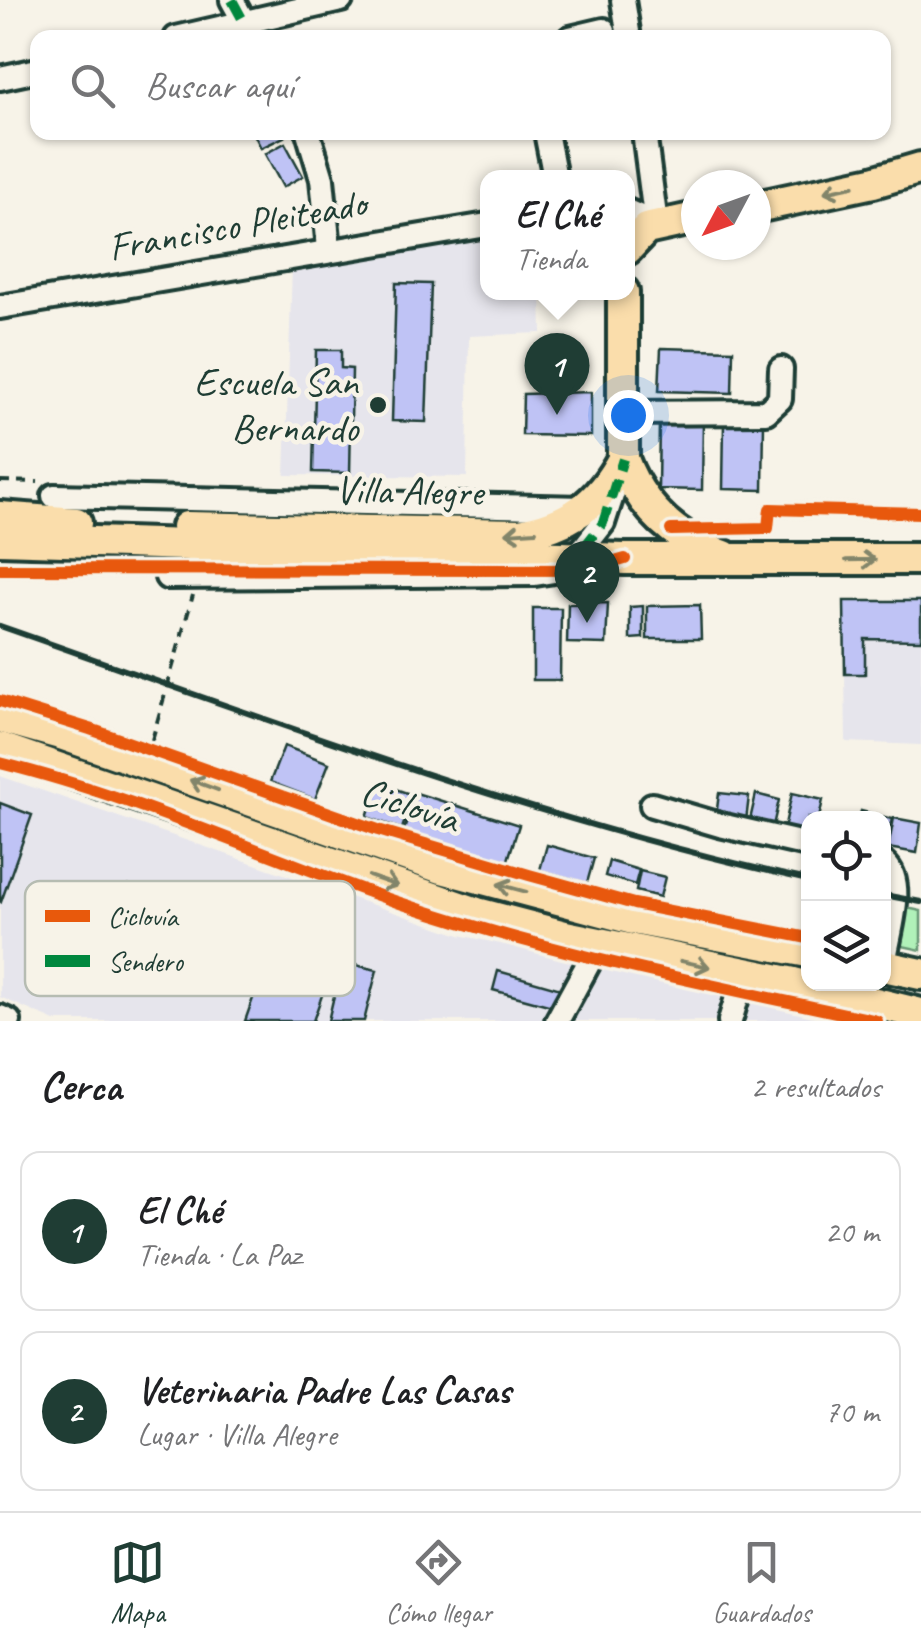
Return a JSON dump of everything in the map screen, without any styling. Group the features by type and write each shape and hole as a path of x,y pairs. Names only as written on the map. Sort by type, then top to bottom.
{"main road":[{"path":"771,203 921,168"},
{"path":"635,237 656,224 681,220"},
{"path":"623,300 623,459"},
{"name":"Villa Alegre","path":"0,517 114,526 519,534 562,523 584,508 623,459 646,504 671,530 703,549 740,562"},
{"name":"Villa Alegre","path":"0,539 740,562 921,559"},
{"path":"0,717 98,747 442,868 606,912 801,951"},
{"path":"0,748 458,908 599,944 921,1014"},
{"path":"599,944 606,912"},
{"path":"891,968 921,974"}],"street":[{"path":"232,0 248,30 341,0"},
{"path":"623,0 628,30"},
{"path":"0,78 30,72"},
{"path":"310,140 322,179 329,249"},
{"path":"548,140 553,170"},
{"path":"645,140 656,224"},
{"path":"635,215 656,224"},
{"name":"Francisco Pleiteado","path":"0,307 480,226"},
{"path":"624,413 766,412 780,398 781,369"},
{"path":"166,578 535,574 568,568 603,523 623,459"},
{"path":"54,496 584,508"},
{"path":"652,805 720,826 801,843"},
{"path":"891,870 897,889 891,925"},
{"path":"556,1021 599,944"},
{"path":"730,1021 744,974"},
{"path":"0,1017 9,1021"}],"path":[{"path":"149,749 194,597 194,577"},
{"path":"134,744 168,756"}],"shaded area":[{"name":"Escuela San Bernardo","path":"480,241 480,300 541,300 542,333 469,336 467,477 285,475 292,267"},
{"path":"921,599 921,745 846,742 844,601"},
{"path":"0,776 304,881 25,881 25,996 355,996 355,899 460,935 846,1021 55,1021 0,997"}],"green space":[{"path":"891,905 921,911 921,950 891,944"}],"building":[{"path":"257,140 278,140 261,148"},
{"path":"285,143 303,176 283,187 265,154"},
{"path":"396,283 431,284 426,422 392,421"},
{"path":"661,348 733,350 732,393 659,391"},
{"path":"316,350 341,350 341,368 352,369 350,473 313,472"},
{"path":"591,392 591,436 522,435 523,394"},
{"path":"659,421 703,421 702,490 658,489"},
{"path":"724,422 764,422 763,490 723,489"},
{"path":"844,601 921,601 921,640 865,639 865,674 845,674"},
{"path":"608,603 606,644 567,643 568,604"},
{"path":"700,605 701,639 647,639 647,606"},
{"path":"643,606 643,638 630,639 630,607"},
{"path":"533,608 561,608 560,680 533,680"},
{"path":"284,746 329,763 315,799 270,782"},
{"path":"378,783 413,795 402,829 367,817"},
{"path":"416,793 519,825 507,863 404,830"},
{"path":"719,793 749,796 746,821 716,817"},
{"path":"792,793 823,800 821,811 801,811 801,833 784,829"},
{"path":"756,794 779,800 772,830 749,824"},
{"path":"0,803 32,815 1,902 0,901"},
{"path":"894,818 921,823 917,853 891,849"},
{"path":"547,845 594,858 587,883 540,870"},
{"path":"609,861 639,870 635,885 605,876"},
{"path":"640,871 665,877 660,897 636,891"},
{"path":"355,965 377,970 364,1021 328,1021 334,996 355,996"},
{"path":"498,971 568,991 563,1009 493,990"},
{"path":"254,996 322,996 313,1021 245,1021"}],"railway":[{"path":"0,626 501,798 705,856 801,878"},
{"path":"891,896 921,902"}],"marked path":[{"path":"232,0 244,22"},
{"path":"561,570 567,569 603,523 623,459"}],"cycle path":[{"path":"671,530 768,528 770,509 921,513"},
{"path":"0,569 587,570 625,559"},
{"name":"Ciclovía","path":"0,701 378,830 529,875 634,904 801,937"},
{"path":"0,763 102,793 340,881"},
{"path":"355,887 517,938 877,1021"}],"place":[{"name":"Escuela San Bernardo","path":"378,405"},
{"name":"El Ché","path":"557,415"},
{"name":"Veterinaria Padre Las Casas","path":"587,623"}]}
